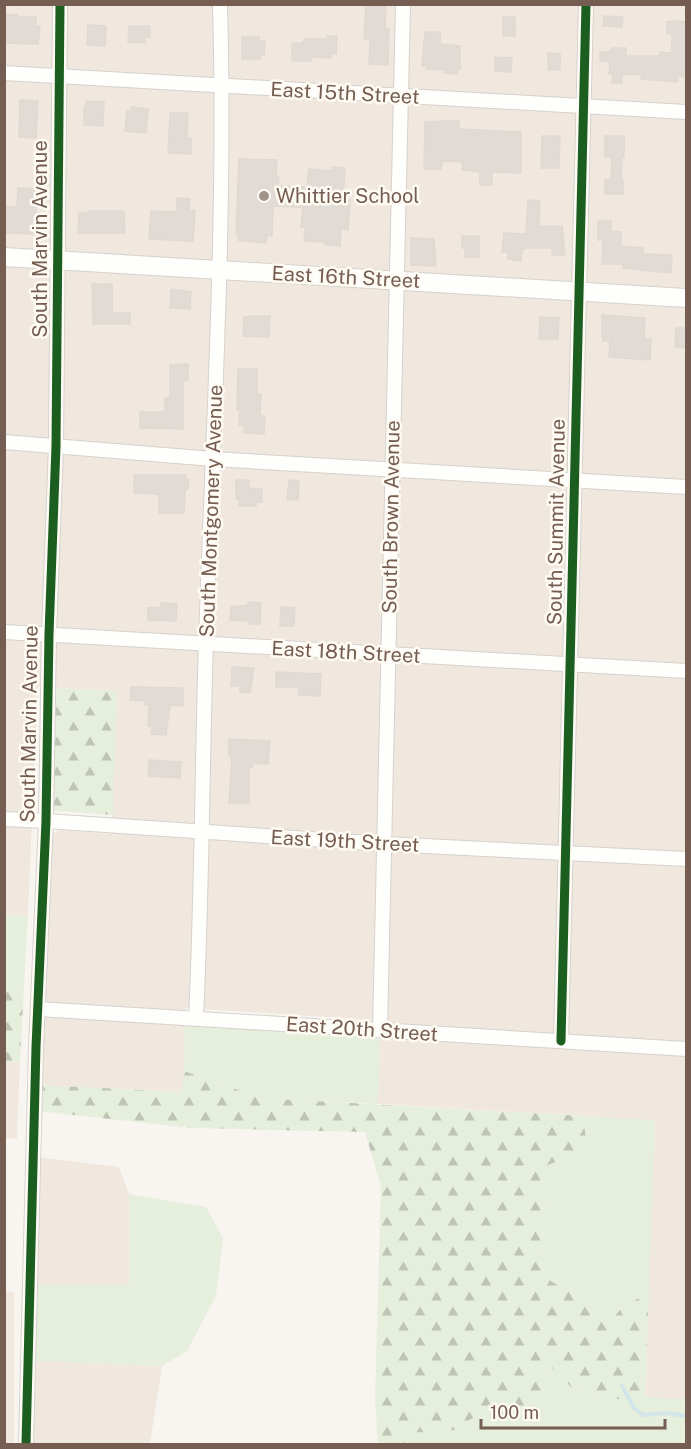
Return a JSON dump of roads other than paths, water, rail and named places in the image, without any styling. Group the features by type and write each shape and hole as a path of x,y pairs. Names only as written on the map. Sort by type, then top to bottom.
{"street":[{"name":"South Marvin Avenue","path":"26,1444 56,446 60,4"},
{"name":"South Montgomery Avenue","path":"196,1018 219,270 220,4"},
{"name":"South Brown Avenue","path":"380,1030 403,4"},
{"name":"South Summit Avenue","path":"561,1041 586,4"},
{"name":"East 15th Street","path":"4,73 687,112"},
{"name":"East 16th Street","path":"4,257 687,298"},
{"path":"4,442 213,459 687,487"},
{"name":"East 18th Street","path":"4,632 687,671"},
{"name":"East 19th Street","path":"4,819 384,844 687,859"},
{"name":"East 20th Street","path":"38,1009 687,1049"}],"waterway":[{"path":"622,1386 634,1408 643,1415 667,1413 686,1416"}],"place":[{"name":"Whittier School","path":"264,196"}]}
